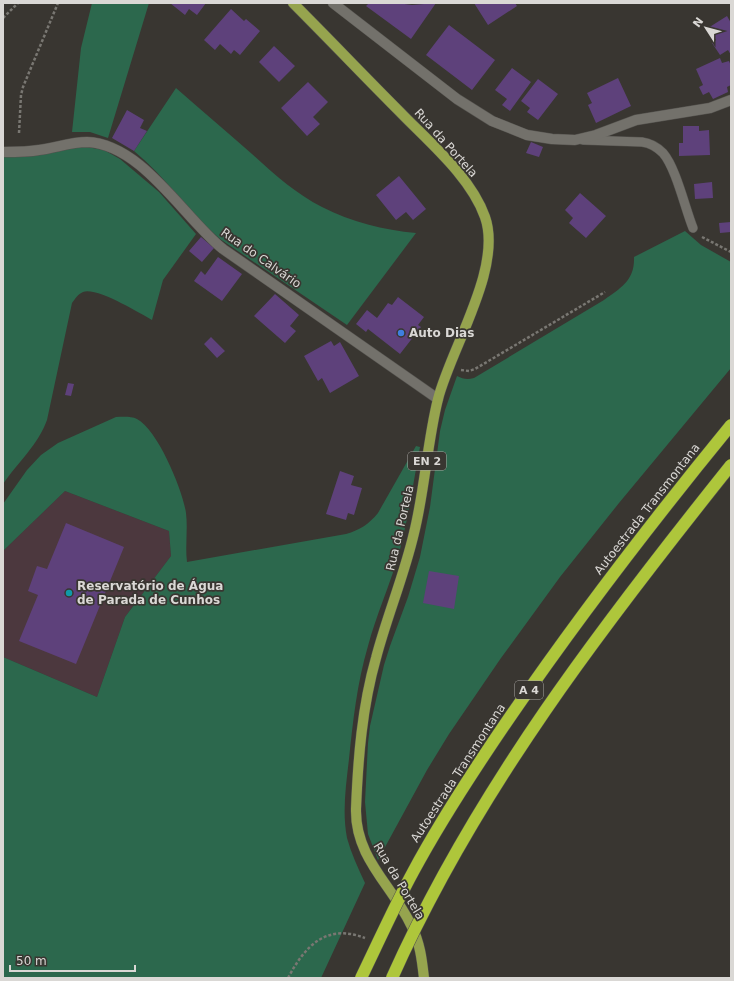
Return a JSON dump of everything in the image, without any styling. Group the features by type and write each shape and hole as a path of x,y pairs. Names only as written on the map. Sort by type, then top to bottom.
{"highway":[{"name":"Autoestrada Transmontana","path":"362,978 413,872 485,754 576,622 675,494 731,425"},
{"name":"A 4","path":"392,978 422,913 442,875 503,774 594,642 678,531 731,465"}],"main road":[{"name":"Rua da Portela","path":"293,3 451,164 475,195 481,206 489,229 488,254 480,286 438,399 415,529 404,570 376,657 362,733 356,826 370,862 410,922 417,937 424,978"}],"street":[{"path":"333,3 452,94 492,121 527,135 552,139 575,140 596,135 636,120 710,108 731,100"},
{"name":"Rua do Calvário","path":"3,152 38,151 74,143 86,142 99,144 126,156 150,174 219,246 438,399"}],"lane":[{"path":"575,140 642,142 648,143 659,149 666,157 672,168 693,228"}],"path":[{"path":"3,18 18,3"},
{"path":"19,133 21,95 23,88 58,3"},
{"path":"693,228 704,239 731,252"},
{"path":"449,367 466,371 472,370 605,292"},
{"path":"288,978 302,955 310,946 326,936 346,933 354,934 364,937 371,942"}],"shaded area":[{"path":"65,491 169,531 171,556 125,617 97,697 3,657 3,551"}],"green space":[{"path":"92,3 149,3 108,138 90,132 72,132 81,48"},
{"path":"176,88 277,176 312,202 356,221 392,230 416,233 347,325 220,239 198,218 157,172 134,151"},
{"path":"81,146 104,150 120,159 159,192 196,234 163,280 152,320 98,293 89,291 83,292 75,298 72,303 47,420 33,445 3,484 3,155"},
{"path":"685,231 701,245 731,262 731,368 560,577 501,658 449,734 427,770 378,860 368,834 365,802 370,726 384,665 408,597 420,557 430,507 440,431 445,410 457,376 465,379 474,378 604,300 626,283 632,272 634,257"},
{"path":"116,417 135,418 145,425 161,448 175,476 186,513 187,562 356,531 368,523 378,513 416,446 420,447 402,543 368,646 358,688 354,716 346,789 345,818 347,838 365,883 321,978 3,978 3,657 97,697 125,617 171,556 169,531 65,491 3,551 3,504 27,470 41,455 58,443"}],"building":[{"path":"170,3 206,3 197,15 189,9 185,15"},
{"path":"369,3 397,3 412,5 436,3 411,39 366,6"},
{"path":"474,3 515,3 517,6 488,25"},
{"path":"231,9 244,21 246,19 260,31 240,55 234,50 231,54 220,44 215,50 204,40"},
{"path":"727,16 731,23 731,55 728,50 720,55 712,43 716,40 708,28"},
{"path":"449,25 495,60 472,90 426,55"},
{"path":"274,46 295,66 279,82 259,62"},
{"path":"720,58 722,63 729,61 731,66 731,85 727,87 728,92 713,99 709,92 703,95 699,87 703,85 696,69"},
{"path":"512,68 531,82 510,111 502,105 507,99 495,90"},
{"path":"618,78 631,106 596,123 588,105 592,103 587,93"},
{"path":"538,79 558,94 538,120 527,112 530,108 521,101"},
{"path":"308,82 328,102 313,117 320,124 307,136 281,108"},
{"path":"127,110 144,120 140,128 147,131 134,151 112,138"},
{"path":"683,126 699,126 699,131 709,130 710,155 679,156 679,143 683,143"},
{"path":"531,142 543,147 539,157 526,153"},
{"path":"399,176 426,209 413,220 406,212 396,220 376,195"},
{"path":"712,182 713,198 695,199 694,184"},
{"path":"580,193 606,216 586,238 569,223 573,218 565,210"},
{"path":"731,222 731,232 720,233 719,223"},
{"path":"201,237 214,248 202,262 189,251"},
{"path":"218,257 242,274 222,301 194,281 201,271 205,275"},
{"path":"275,294 299,315 290,326 296,331 285,343 254,316"},
{"path":"398,297 424,317 418,325 421,327 400,354 368,329 366,332 356,324 367,310 377,318 388,303 392,305"},
{"path":"211,337 225,351 217,358 204,344"},
{"path":"331,341 334,346 340,342 359,376 330,393 322,378 318,381 304,356"},
{"path":"68,383 74,384 71,396 65,395"},
{"path":"340,471 354,476 351,485 362,488 354,515 348,513 346,520 326,514"},
{"name":"Reservatório de Água de Parada de Cunhos","path":"66,523 124,547 76,664 19,641 38,595 28,591 37,566 47,569"},
{"path":"429,571 459,576 454,609 423,603"}],"place":[{"name":"Auto Dias","path":"401,333"},
{"name":"Reservatório de Água de Parada de Cunhos","path":"69,593"}]}
